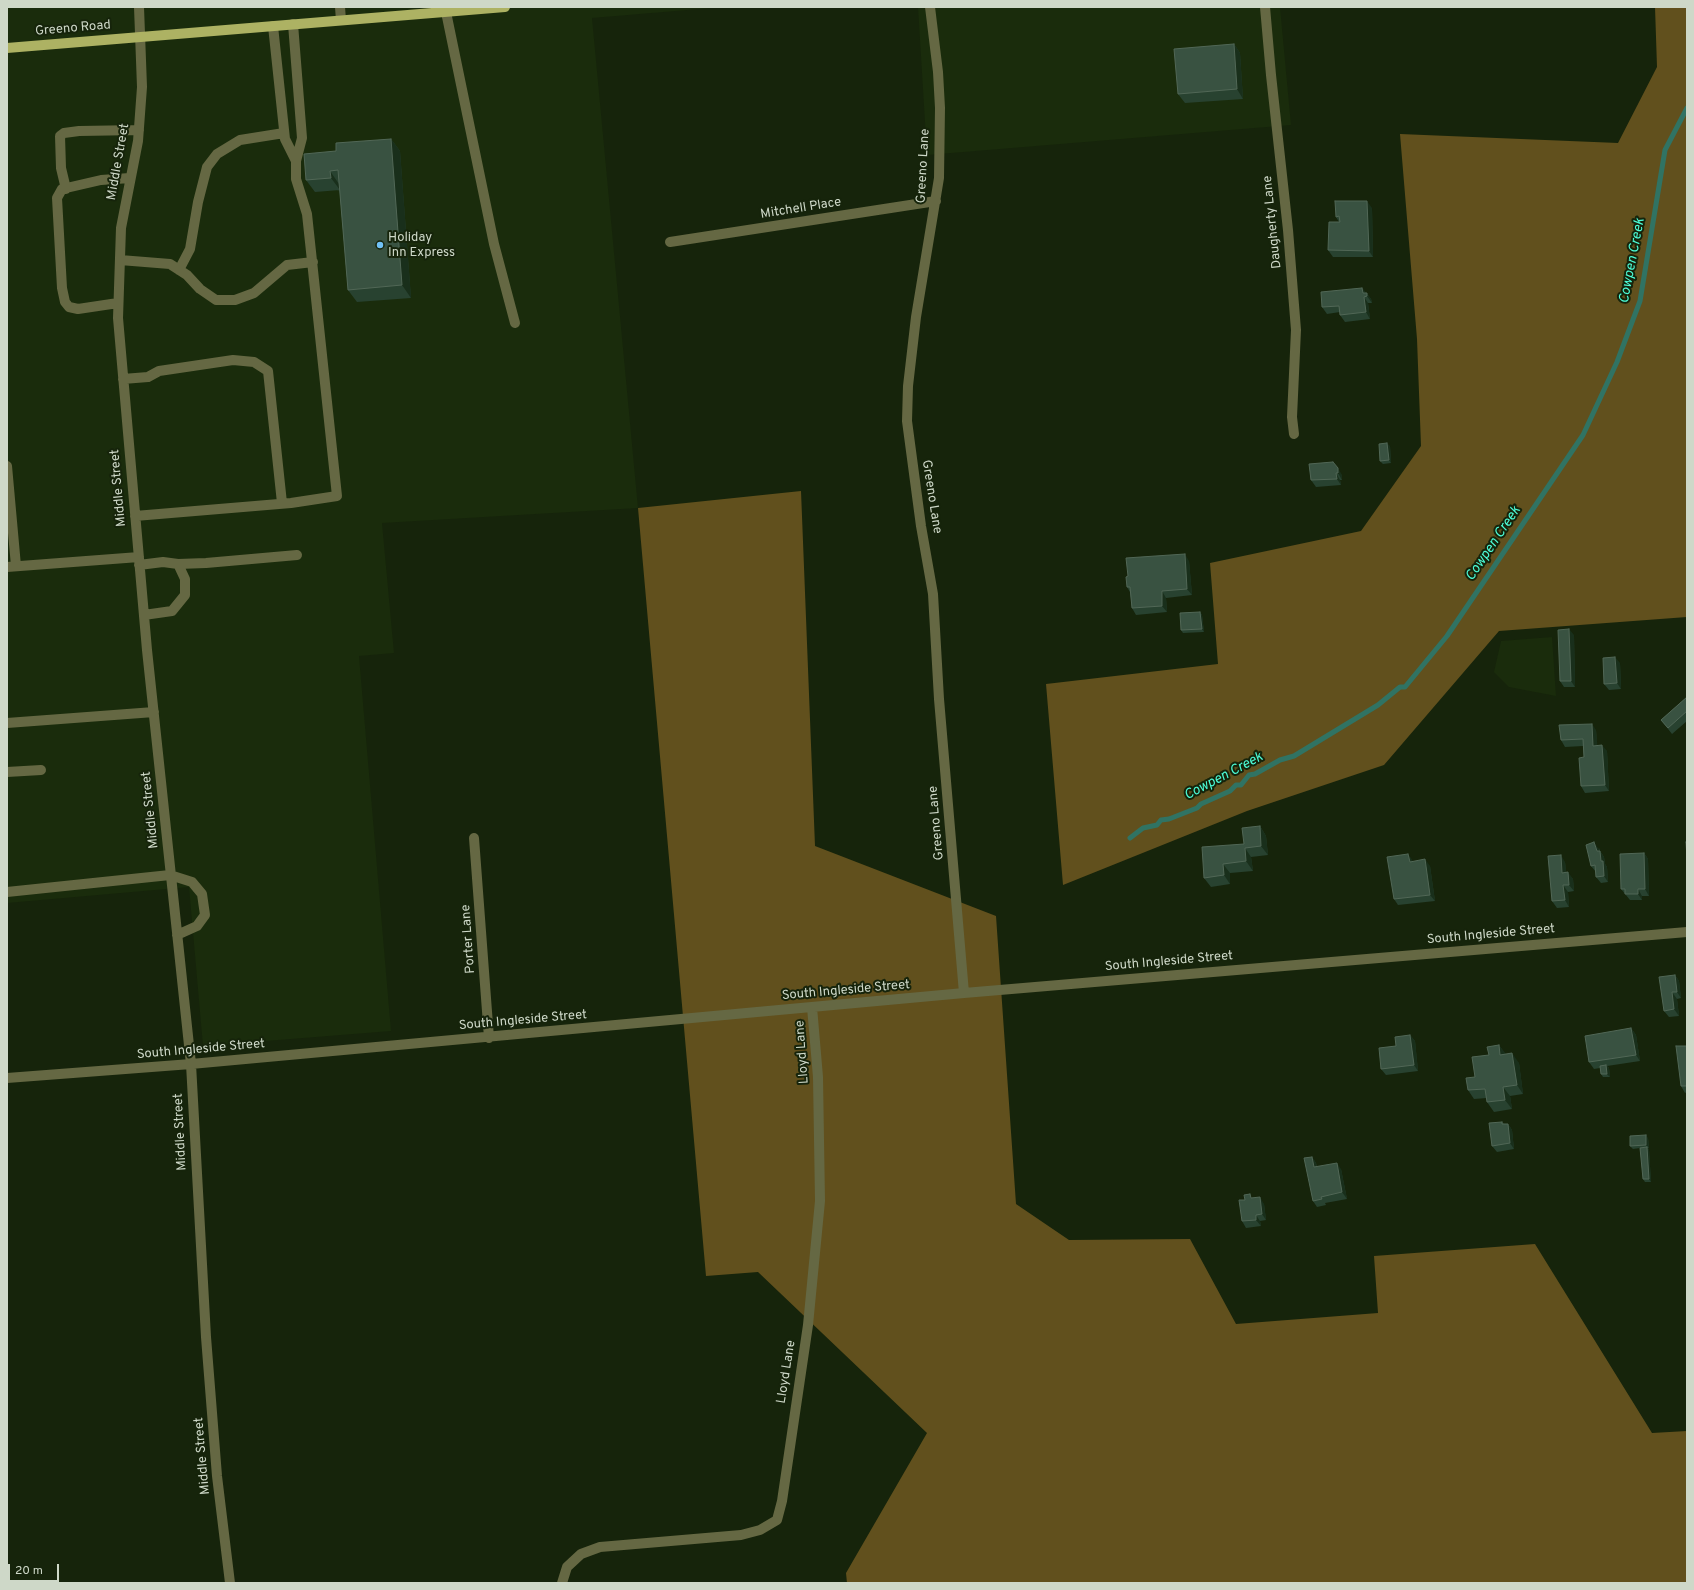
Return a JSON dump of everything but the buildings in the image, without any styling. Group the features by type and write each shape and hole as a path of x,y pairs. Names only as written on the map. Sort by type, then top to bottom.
{"main road":[{"name":"Greeno Road","path":"7,48 505,7"}],"street":[{"name":"Middle Street","path":"139,7 142,87 139,130 121,228 118,304 122,379 176,935 191,1064 206,1341 217,1476 230,1583"},
{"path":"340,7 341,20"},
{"name":"Greeno Lane","path":"930,7 938,72 940,108 939,178 916,317 908,386 907,421 921,526 933,594 939,699 964,993"},
{"name":"Daugherty Lane","path":"1265,7 1288,230 1296,330 1292,417 1294,434"},
{"path":"446,12 494,244 515,323"},
{"path":"135,516 282,503 337,496 308,214 296,180 296,161 302,138 293,24"},
{"path":"273,26 285,139 296,161"},
{"path":"66,189 61,168 60,136 64,133 79,131 139,130"},
{"path":"179,270 190,250 198,202 207,167 217,154 240,140 284,133"},
{"path":"118,304 78,309 69,307 66,302 62,288 57,198 62,189 101,180 130,178"},
{"name":"Mitchell Place","path":"670,242 936,201"},
{"path":"120,260 170,264 188,275 200,289 216,300 235,300 254,293 287,265 313,262"},
{"path":"122,379 148,377 159,371 233,360 254,362 268,371 282,503"},
{"path":"7,466 12,567 139,561 178,564 206,563 297,555"},
{"path":"144,615 172,611 185,595 185,579 178,564"},
{"path":"7,723 154,712"},
{"path":"7,772 40,770"},
{"name":"Porter Lane","path":"474,838 489,1038"},
{"path":"7,892 170,875 192,882 202,894 205,915 197,926 176,935"},
{"name":"South Ingleside Street","path":"7,1078 191,1064 489,1038 964,993 1687,932"},
{"name":"Lloyd Lane","path":"562,1583 567,1567 581,1554 600,1547 741,1535 760,1530 777,1520 782,1501 808,1325 820,1201 818,1077 812,1007"}],"shaded area":[{"path":"7,7 723,7 592,18 638,508 382,523 394,653 359,656 391,1031 203,1046 189,887 7,903"},
{"path":"918,7 1280,7 1291,125 927,155"},
{"path":"1655,7 1687,7 1687,617 1499,631 1384,765 1247,811 1063,885 1046,684 1218,664 1210,563 1361,531 1421,446 1417,339 1400,134 1618,143 1657,67"},
{"path":"801,491 815,846 996,916 1016,1204 1069,1240 1190,1239 1236,1324 1378,1313 1374,1256 1535,1244 1652,1433 1687,1431 1687,1583 847,1583 846,1573 927,1433 758,1272 706,1276 638,508"},
{"path":"1552,637 1556,696 1509,687 1494,672 1501,641"}],"waterway":[{"name":"Cowpen Creek","path":"1130,838 1143,828 1157,825 1161,820 1169,819 1197,808 1201,804 1230,791 1236,785 1241,785 1249,775 1255,774 1280,760 1294,756 1378,705 1400,687 1405,687 1447,636 1583,435 1617,362 1640,301 1665,150 1687,108"}],"place":[{"name":"Holiday Inn Express","path":"380,245"}]}
